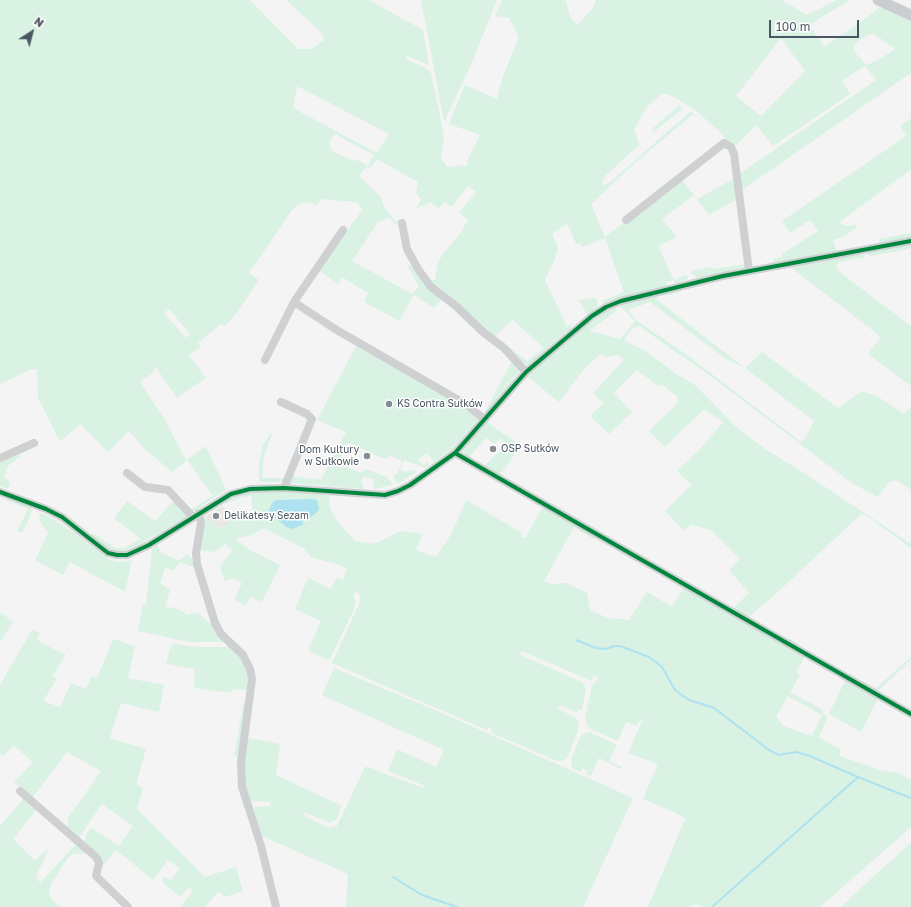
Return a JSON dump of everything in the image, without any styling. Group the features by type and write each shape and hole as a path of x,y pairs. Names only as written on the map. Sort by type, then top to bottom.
{"main road":[{"path":"878,0 911,15"}],"street":[{"path":"626,220 724,143 731,147 734,154 749,271"},
{"path":"402,223 407,249 418,269 431,287 456,306 483,332 504,348 526,372"},
{"path":"266,360 294,302 343,230"},
{"path":"0,492 39,506 62,517 108,553 116,555 127,555 148,545 230,494 250,489 284,488 385,495 410,485 455,453 526,372 592,316 606,307 629,299 723,276 911,241"},
{"path":"294,302 335,329 467,405 484,419"},
{"path":"281,402 307,414 312,419 284,488"},
{"path":"0,458 34,443"},
{"path":"455,453 911,714"},
{"path":"127,473 145,487 168,490 196,515 201,524 196,553 197,564 213,616 221,634 243,655 251,674 249,711 241,762 242,787 261,846 276,907"},
{"path":"20,791 96,857 99,863 96,876 128,907"}],"shaded area":[{"path":"222,506 233,518 223,527 215,526 205,517"}],"green space":[{"path":"0,0 250,0 298,49 311,49 324,40 322,33 286,0 369,0 423,30 429,65 407,56 406,59 424,67 431,73 444,136 441,158 447,167 468,165 467,161 480,135 449,124 465,85 497,99 503,76 519,37 509,18 495,16 502,0 566,0 570,17 577,25 593,8 596,0 782,0 807,15 837,0 850,0 809,25 824,46 850,30 879,8 883,8 911,21 911,73 742,190 740,175 742,172 876,80 865,66 842,81 850,94 773,146 756,125 734,147 726,141 723,135 699,113 667,94 662,94 647,107 634,129 639,145 605,176 601,185 608,184 690,112 698,116 692,115 636,162 591,204 605,237 681,179 694,195 662,219 677,237 658,246 674,280 666,282 667,287 604,303 602,301 624,292 605,238 582,247 580,243 576,244 567,223 552,234 558,247 555,259 545,280 567,327 572,323 571,328 528,365 518,360 428,280 435,280 438,262 459,235 468,220 459,213 476,192 468,186 452,207 444,202 439,209 430,202 416,209 421,199 416,193 418,182 377,159 370,168 367,166 359,176 381,197 384,207 398,224 395,225 390,217 378,222 352,261 412,294 419,287 406,263 415,268 442,298 434,308 414,295 399,321 364,302 368,293 342,277 338,284 318,270 363,209 356,202 346,201 322,199 316,205 309,202 301,203 292,210 249,273 259,280 238,311 225,326 221,324 198,343 201,347 189,355 206,378 177,398 155,366 153,373 140,382 165,420 186,460 206,446 226,490 192,512 190,510 213,496 187,460 172,472 145,449 129,431 108,452 80,424 61,441 38,398 37,369 32,369 0,384","holes":["873,33 895,49 880,59 866,65 854,51 855,44 860,39","781,38 805,71 761,116 736,96","297,86 389,134 377,153 293,108","335,134 374,155 368,166 356,159 353,161 332,151 329,143","169,309 190,334 186,338 164,313","513,320 544,348 527,361 495,336"]},
{"path":"421,0 497,0 471,65 444,122"},
{"path":"679,105 683,108 654,132 652,129"},
{"path":"911,118 911,169 841,221 840,223 847,226 855,225 857,227 845,236 833,240 837,252 775,263 773,259 782,257 782,254 818,231 810,220 790,233 782,221 906,136 900,126"},
{"path":"735,178 736,200 709,215 697,199"},
{"path":"911,233 911,238 880,245 879,239"},
{"path":"911,244 911,248 898,251 870,256 866,253"},
{"path":"862,254 866,257 839,262 836,265 837,270 911,326 911,386 868,354 881,337 793,269 793,267"},
{"path":"745,260 745,267 698,278 690,273 694,270 710,267 714,269 741,265 744,264"},
{"path":"686,275 688,279 675,284 674,280"},
{"path":"679,290 681,292 656,297 657,300 745,368 762,352 838,408 862,391 878,397 904,414 911,407 911,490 896,480 888,483 878,497 853,484 713,378 639,326 632,329 624,340 647,352 675,373 695,385 735,426 765,449 911,544 911,548 865,515 861,514 778,592 750,616 751,619 778,635 732,609 749,593 729,570 740,559 712,531 692,525 683,530 665,511 691,485 677,471 701,448 723,422 704,409 665,447 649,431 678,403 677,396 661,384 658,386 637,370 614,393 632,412 609,434 590,416 603,403 593,393 624,360 618,355 607,357 601,354 584,369 559,402 527,376 604,312 615,308 617,310 589,331 621,339 635,321 619,305","holes":["650,302 726,359 745,368 814,421 804,440 801,442 687,355 637,321 628,310"]},
{"path":"594,298 597,300 598,306 588,316 579,300"},
{"path":"356,346 466,407 478,420 449,452 434,462 427,453 418,460 423,465 427,462 429,465 425,468 404,460 400,470 406,472 412,470 417,472 397,484 393,474 397,475 402,461 389,455 387,459 379,457 350,443 346,444 340,458 349,462 347,466 338,461 336,465 361,473 366,469 387,477 393,485 373,489 374,479 364,477 361,480 364,489 289,483 291,476 321,480 346,432 317,420"},
{"path":"512,361 519,372 484,414"},
{"path":"487,422 521,446 499,476 483,467 502,449 500,446 504,442 501,439 494,444 486,438 469,457 464,456 463,451"},
{"path":"271,433 272,434 264,457 262,478 285,478 282,482 259,482 259,461 263,445"},
{"path":"18,453 21,456 8,466 4,477 10,482 8,489 0,486 0,461"},
{"path":"276,490 328,495 330,496 329,507 339,524 355,541 374,544 401,531 423,534 416,550 436,557 452,533 466,500 522,533 521,537 525,538 541,510 545,507 596,536 593,539 574,527 544,581 552,584 567,583 587,593 590,610 608,618 629,620 647,592 672,607 685,586 803,655 804,658 796,672 800,675 790,692 823,710 823,714 828,716 845,681 853,683 878,698 861,732 829,714 819,737 841,750 839,756 883,771 898,773 911,780 911,827 820,907 702,907 696,904 689,907 648,907 685,819 674,812 643,799 658,764 628,753 643,719 637,726 626,722 618,741 589,728 585,719 592,685 598,677 594,676 591,681 522,651 520,655 582,682 586,689 582,709 576,712 560,705 558,709 575,717 579,724 567,758 562,761 557,761 492,733 491,728 489,727 487,730 332,663 359,604 360,597 357,591 353,595 356,601 354,609 330,659 328,660 308,650 321,621 295,609 308,578 331,589 337,577 343,580 347,569 335,563 312,558 303,548 264,528 252,535 235,539 250,550 280,565 262,602 251,597 246,606 234,600 242,583 233,578 225,581 220,567 232,550 225,544 214,552 199,550 205,517 215,526 223,527 233,518 236,521 253,512 251,496 242,497 226,504 225,502 243,494","holes":["276,500 290,501 286,527 268,512 272,503","788,696 822,715 812,736 783,726 776,716"]},
{"path":"9,499 32,507 30,517 22,533 17,531 28,509 5,500"},
{"path":"175,499 188,512 187,517 131,549 122,552 113,551 89,535 95,534 115,548 124,548 141,539 115,519 127,501 155,521"},
{"path":"40,513 69,529 110,560 118,562 132,560 125,592 70,562 63,575 35,560 48,533 39,520"},
{"path":"157,545 162,553 179,561 187,554 192,559 194,567 179,562 174,570 165,568 160,583 170,590 165,607 176,608 188,615 198,612 207,621 214,625 224,640 223,642 190,642 138,631 143,604 146,604 152,549"},
{"path":"0,612 13,622 0,642"},
{"path":"32,630 40,633 37,640 65,655 69,647 60,642 70,647 53,676 57,679 43,701 60,707 71,683 86,689 93,674 93,677 97,678 113,639 135,646 128,678 164,685 159,712 121,703 110,738 146,749 137,781 137,785 143,789 137,809 205,877 236,867 243,891 225,897 219,891 205,907 180,907 192,892 192,889 187,889 180,897 163,883 163,876 171,880 180,869 168,860 153,880 116,850 100,869 84,844 87,832 92,828 119,846 133,826 102,804 78,839 67,830 68,818 101,771 67,752 32,798 14,782 33,762 14,746 3,756 0,753 0,685"},
{"path":"785,639 790,639 799,645"},
{"path":"173,644 199,647 229,647 241,658 248,675 247,690 232,689 231,693 194,688 195,669 166,664 170,648"},
{"path":"911,657 911,660 878,691 831,665 876,688"},
{"path":"334,668 442,713 633,798 583,907 346,907 348,874 262,836 253,809 255,807 271,806 270,802 250,801 246,793 243,758 248,738 280,744 276,775 342,806 336,820 330,823 301,811 308,818 329,828 337,826 365,767 426,789 423,785 388,771 397,749 436,767 444,750 322,695"},
{"path":"243,705 247,707 239,755 234,756"},
{"path":"589,732 617,745 609,761 622,767 621,769 599,758 591,776 587,775 586,770 583,768 580,772 572,768 571,760 581,735"},
{"path":"23,799 36,810 13,839 35,861 47,849 49,849 36,876 40,883 77,843 88,853 73,854 68,858 51,884 49,893 53,901 61,907 0,907 0,826"},
{"path":"911,843 911,907 841,907 879,871"}],"water":[{"path":"315,499 318,502 319,510 308,520 304,520 302,525 293,529 286,527 268,512 272,503 276,500"}],"waterway":[{"path":"576,640 596,648 606,649 614,646 620,646 649,657 662,667 675,690 689,700 714,708 769,750 779,755 796,752 810,756 858,777"},
{"path":"712,907 858,777 911,798"},
{"path":"393,877 422,895 457,907"}],"cycle path":[{"path":"0,492 46,509 62,517 108,553 117,555 127,555 149,545 231,494 250,489 284,488 385,495 410,485 455,453 526,372 592,316 606,307 621,301 723,276 911,241"},
{"path":"455,453 911,714"}],"place":[{"name":"KS Contra Sułków","path":"389,404"},
{"name":"OSP Sułków","path":"493,449"},
{"name":"Dom Kultury w Sułkowie","path":"367,456"},
{"name":"Delikatesy Sezam","path":"216,516"}]}
